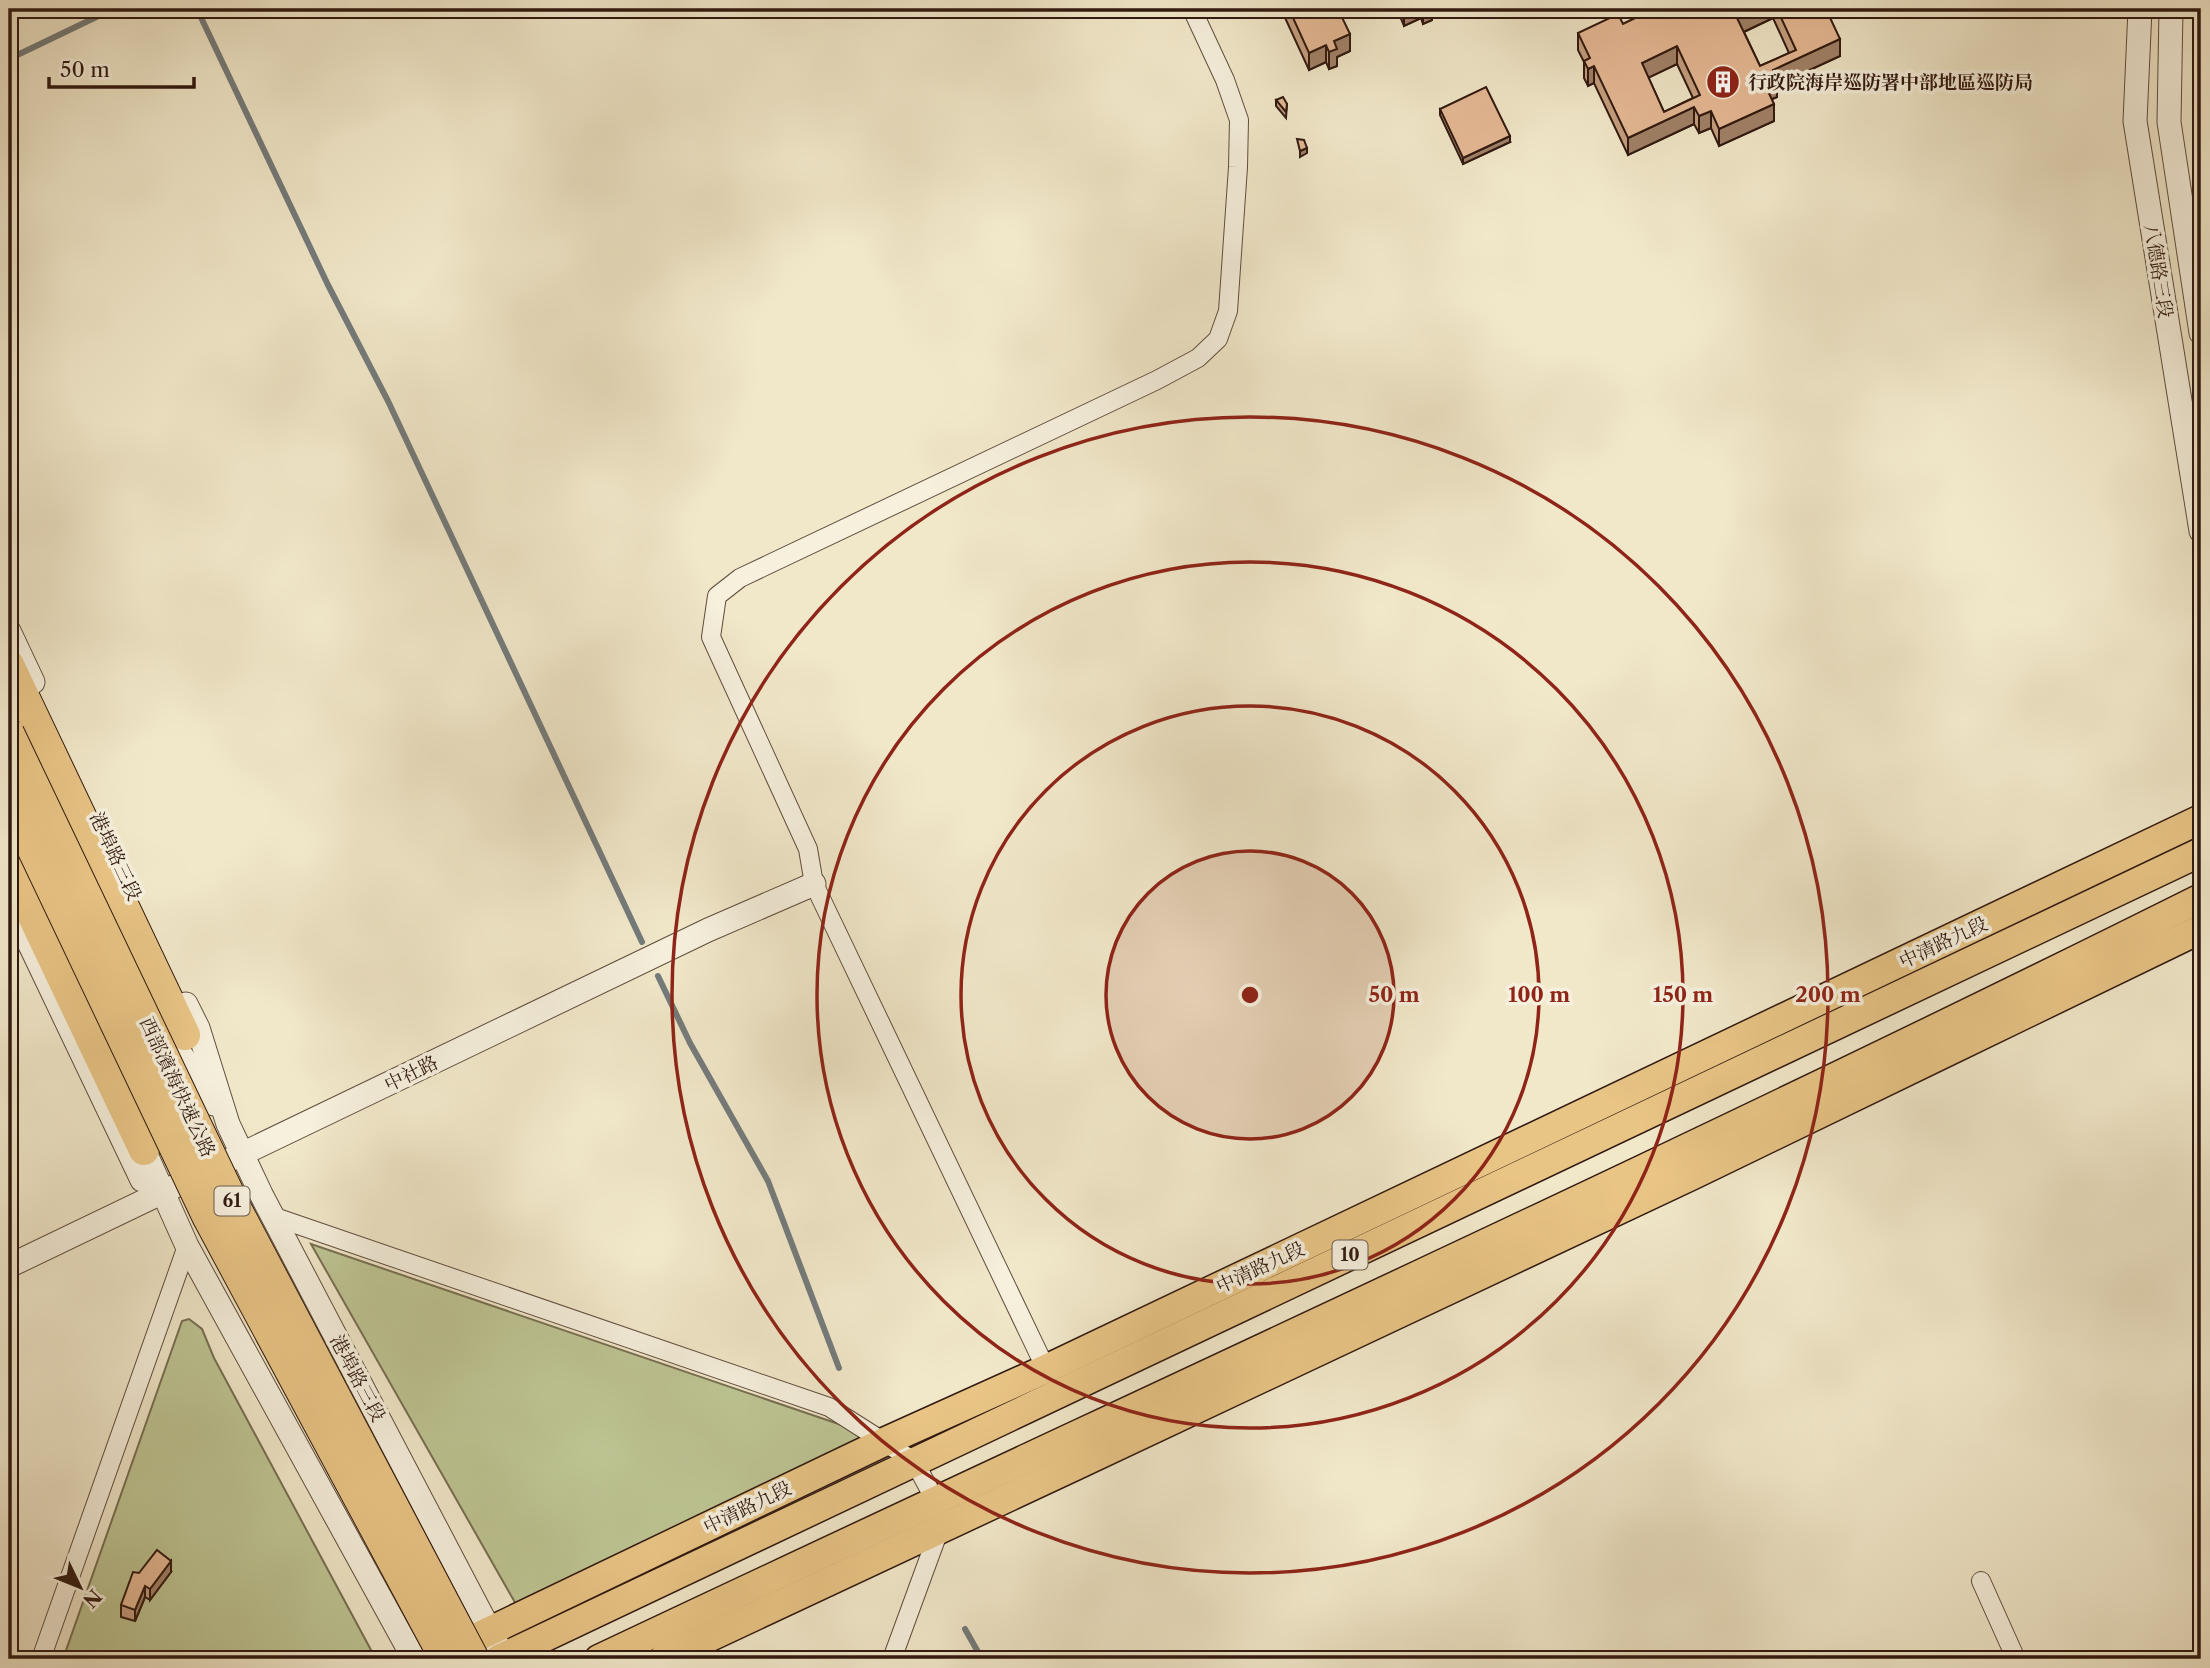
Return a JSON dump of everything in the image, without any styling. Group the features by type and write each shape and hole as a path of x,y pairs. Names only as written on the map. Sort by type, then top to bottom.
{"highway":[{"path":"9,665 185,1035"},
{"name":"西部濱海快速公路","path":"9,733 234,1206 474,1659"},
{"name":"西部濱海快速公路","path":"9,800 208,1218 445,1659"},
{"path":"9,866 144,1150"}],"main road":[{"name":"中清路九段","path":"432,1659 884,1441 1046,1369 2201,818"},
{"name":"中清路九段","path":"502,1658 2201,852"},
{"name":"10","path":"599,1659 1873,1059 2201,898"},
{"path":"663,1659 940,1528 1094,1459 2201,929"}],"street":[{"path":"1046,1369 814,884 808,849 711,637 717,596 740,578 1157,380 1198,358 1218,339 1228,311 1239,120 1225,80 1192,9"},
{"name":"八德路三段","path":"2140,9 2135,121 2201,531"},
{"name":"八德路三段","path":"2171,9 2169,122 2201,333"},
{"path":"2135,121 2169,122"},
{"name":"港埠路三段","path":"9,631 198,1028 228,1124"},
{"name":"港埠路三段","path":"9,699 172,1041 228,1124"},
{"path":"9,834 164,1192"},
{"name":"中社路","path":"9,1266 708,930 814,884"},
{"path":"9,901 164,1192"},
{"name":"港埠路三段","path":"185,1035 272,1216 490,1630 502,1658"},
{"path":"144,1150 185,1238 414,1659"},
{"path":"272,1216 829,1407 914,1461 935,1500 940,1528 892,1659"},
{"path":"41,1659 185,1238"},
{"path":"1981,1581 2016,1659"}],"green space":[{"path":"311,1244 871,1435 517,1606"},
{"path":"189,1319 202,1329 214,1358 371,1650 370,1659 63,1659 182,1321"}],"building":[{"path":"1289,9 1338,9 1350,34 1334,41 1337,49 1329,52 1326,45 1309,53"},
{"name":"行政院海岸巡防署中部地區巡防局","path":"1654,9 1758,9 1737,18 1760,66 1796,50 1777,9 1826,9 1840,39 1773,70 1777,80 1765,85 1774,104 1719,129 1711,111 1699,116 1694,107 1628,138 1594,66 1588,69 1584,61 1590,58 1578,33 1618,14 1623,24","holes":["1677,46 1700,95 1664,112 1642,63"]},
{"path":"1486,87 1510,136 1463,158 1440,109"},
{"path":"1283,97 1287,104 1286,112 1276,100"},
{"path":"1297,139 1304,140 1307,148 1300,151"},
{"path":"157,1550 171,1561 150,1589 145,1586 135,1610 121,1605 133,1572 139,1573"}],"waterway":[{"path":"9,59 113,9"},
{"path":"197,9 328,285 388,401 642,942"},
{"path":"658,976 690,1043 768,1181 839,1368"},
{"path":"965,1629 982,1659"}],"place":[{"name":"行政院海岸巡防署中部地區巡防局","path":"1723,82"}]}
